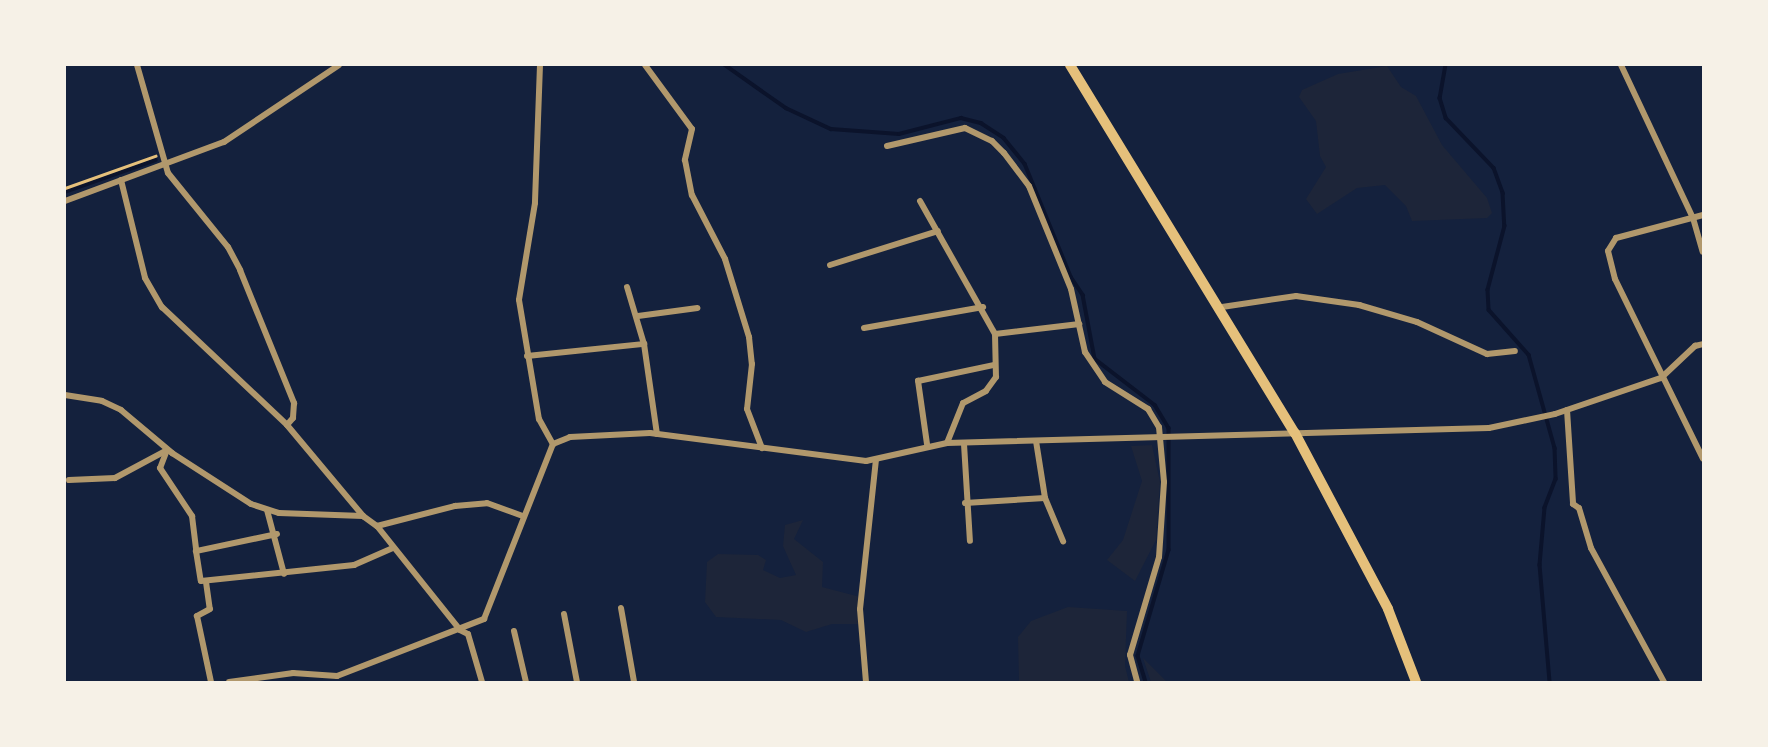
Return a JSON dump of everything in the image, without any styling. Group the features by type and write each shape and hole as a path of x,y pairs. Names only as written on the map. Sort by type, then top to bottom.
{"main road":[{"path":"1070,65 1222,307 1296,433 1384,600 1416,682"}],"street":[{"path":"137,65 163,164 233,256 294,403 293,418 287,425"},
{"path":"65,201 224,142 339,65"},
{"path":"540,65 535,203 519,300 539,419 553,444"},
{"path":"645,65 692,129 685,160 692,195 725,258 749,337 752,364 747,409 762,448"},
{"path":"1621,65 1693,218 1703,252"},
{"path":"887,146 965,128 992,141 1029,186 1079,309 1085,352 1105,382 1148,409 1161,436 1164,482 1159,557 1130,655 1137,682"},
{"path":"121,180 145,278 156,298 176,323 287,425 363,516 377,526 460,630 468,634 482,682"},
{"path":"920,201 995,334 993,385 963,403 947,443"},
{"path":"1703,215 1609,243 1608,259 1661,378 1703,459"},
{"path":"830,265 938,231"},
{"path":"627,287 638,316 644,344 657,433"},
{"path":"1222,307 1296,296 1359,305 1417,322 1487,354 1515,351"},
{"path":"864,328 982,307"},
{"path":"638,316 697,308"},
{"path":"995,334 1079,324"},
{"path":"527,356 644,344"},
{"path":"229,682 293,673 337,679 484,619 493,606 523,516 553,444 570,438 657,433 876,460 928,444 947,443 1489,428 1555,414 1661,378 1695,346 1703,344"},
{"path":"928,444 918,381 994,365"},
{"path":"65,395 102,401 121,410 167,450 267,510 363,516"},
{"path":"1567,410 1573,504 1579,508 1591,548 1664,682"},
{"path":"1036,441 1045,498 1063,541"},
{"path":"964,444 965,503 970,541"},
{"path":"69,480 115,478 167,450"},
{"path":"167,450 160,468 192,516 201,582 253,574 284,574 354,565 393,548"},
{"path":"866,682 860,609 876,460"},
{"path":"965,503 1045,498"},
{"path":"377,526 455,506 487,503 523,516"},
{"path":"267,510 276,534 284,574"},
{"path":"196,551 276,534"},
{"path":"206,582 210,609 197,615 211,682"},
{"path":"621,608 634,682"},
{"path":"564,614 577,682"},
{"path":"514,631 526,682"}],"path":[{"path":"65,188 155,156"}],"shaded area":[{"path":"1387,66 1401,87 1416,96 1442,145 1487,198 1492,213 1487,218 1412,221 1406,206 1385,185 1357,188 1317,214 1306,199 1326,167 1320,156 1316,121 1299,97 1302,90 1338,74"},
{"path":"1152,445 1160,482 1156,540 1135,581 1107,560 1123,540 1142,481 1131,446"},
{"path":"803,520 794,539 823,562 822,587 864,598 862,624 832,624 806,632 781,620 716,617 705,602 707,562 718,554 758,555 766,560 763,570 780,578 796,575 783,546 785,525"},
{"path":"1068,607 1127,611 1125,666 1129,682 1019,682 1018,637 1031,621"},
{"path":"1143,658 1167,682 1151,682"}],"waterway":[{"path":"725,65 786,108 831,129 899,134 961,118 981,123 1004,138 1025,164 1071,277 1083,295 1095,359 1155,405 1169,428 1169,550 1138,656 1146,682"},
{"path":"1446,65 1440,98 1446,118 1494,168 1503,193 1505,226 1488,290 1489,310 1529,355 1555,448 1556,479 1545,508 1540,565 1550,682"},
{"path":"65,192 156,160"}]}
